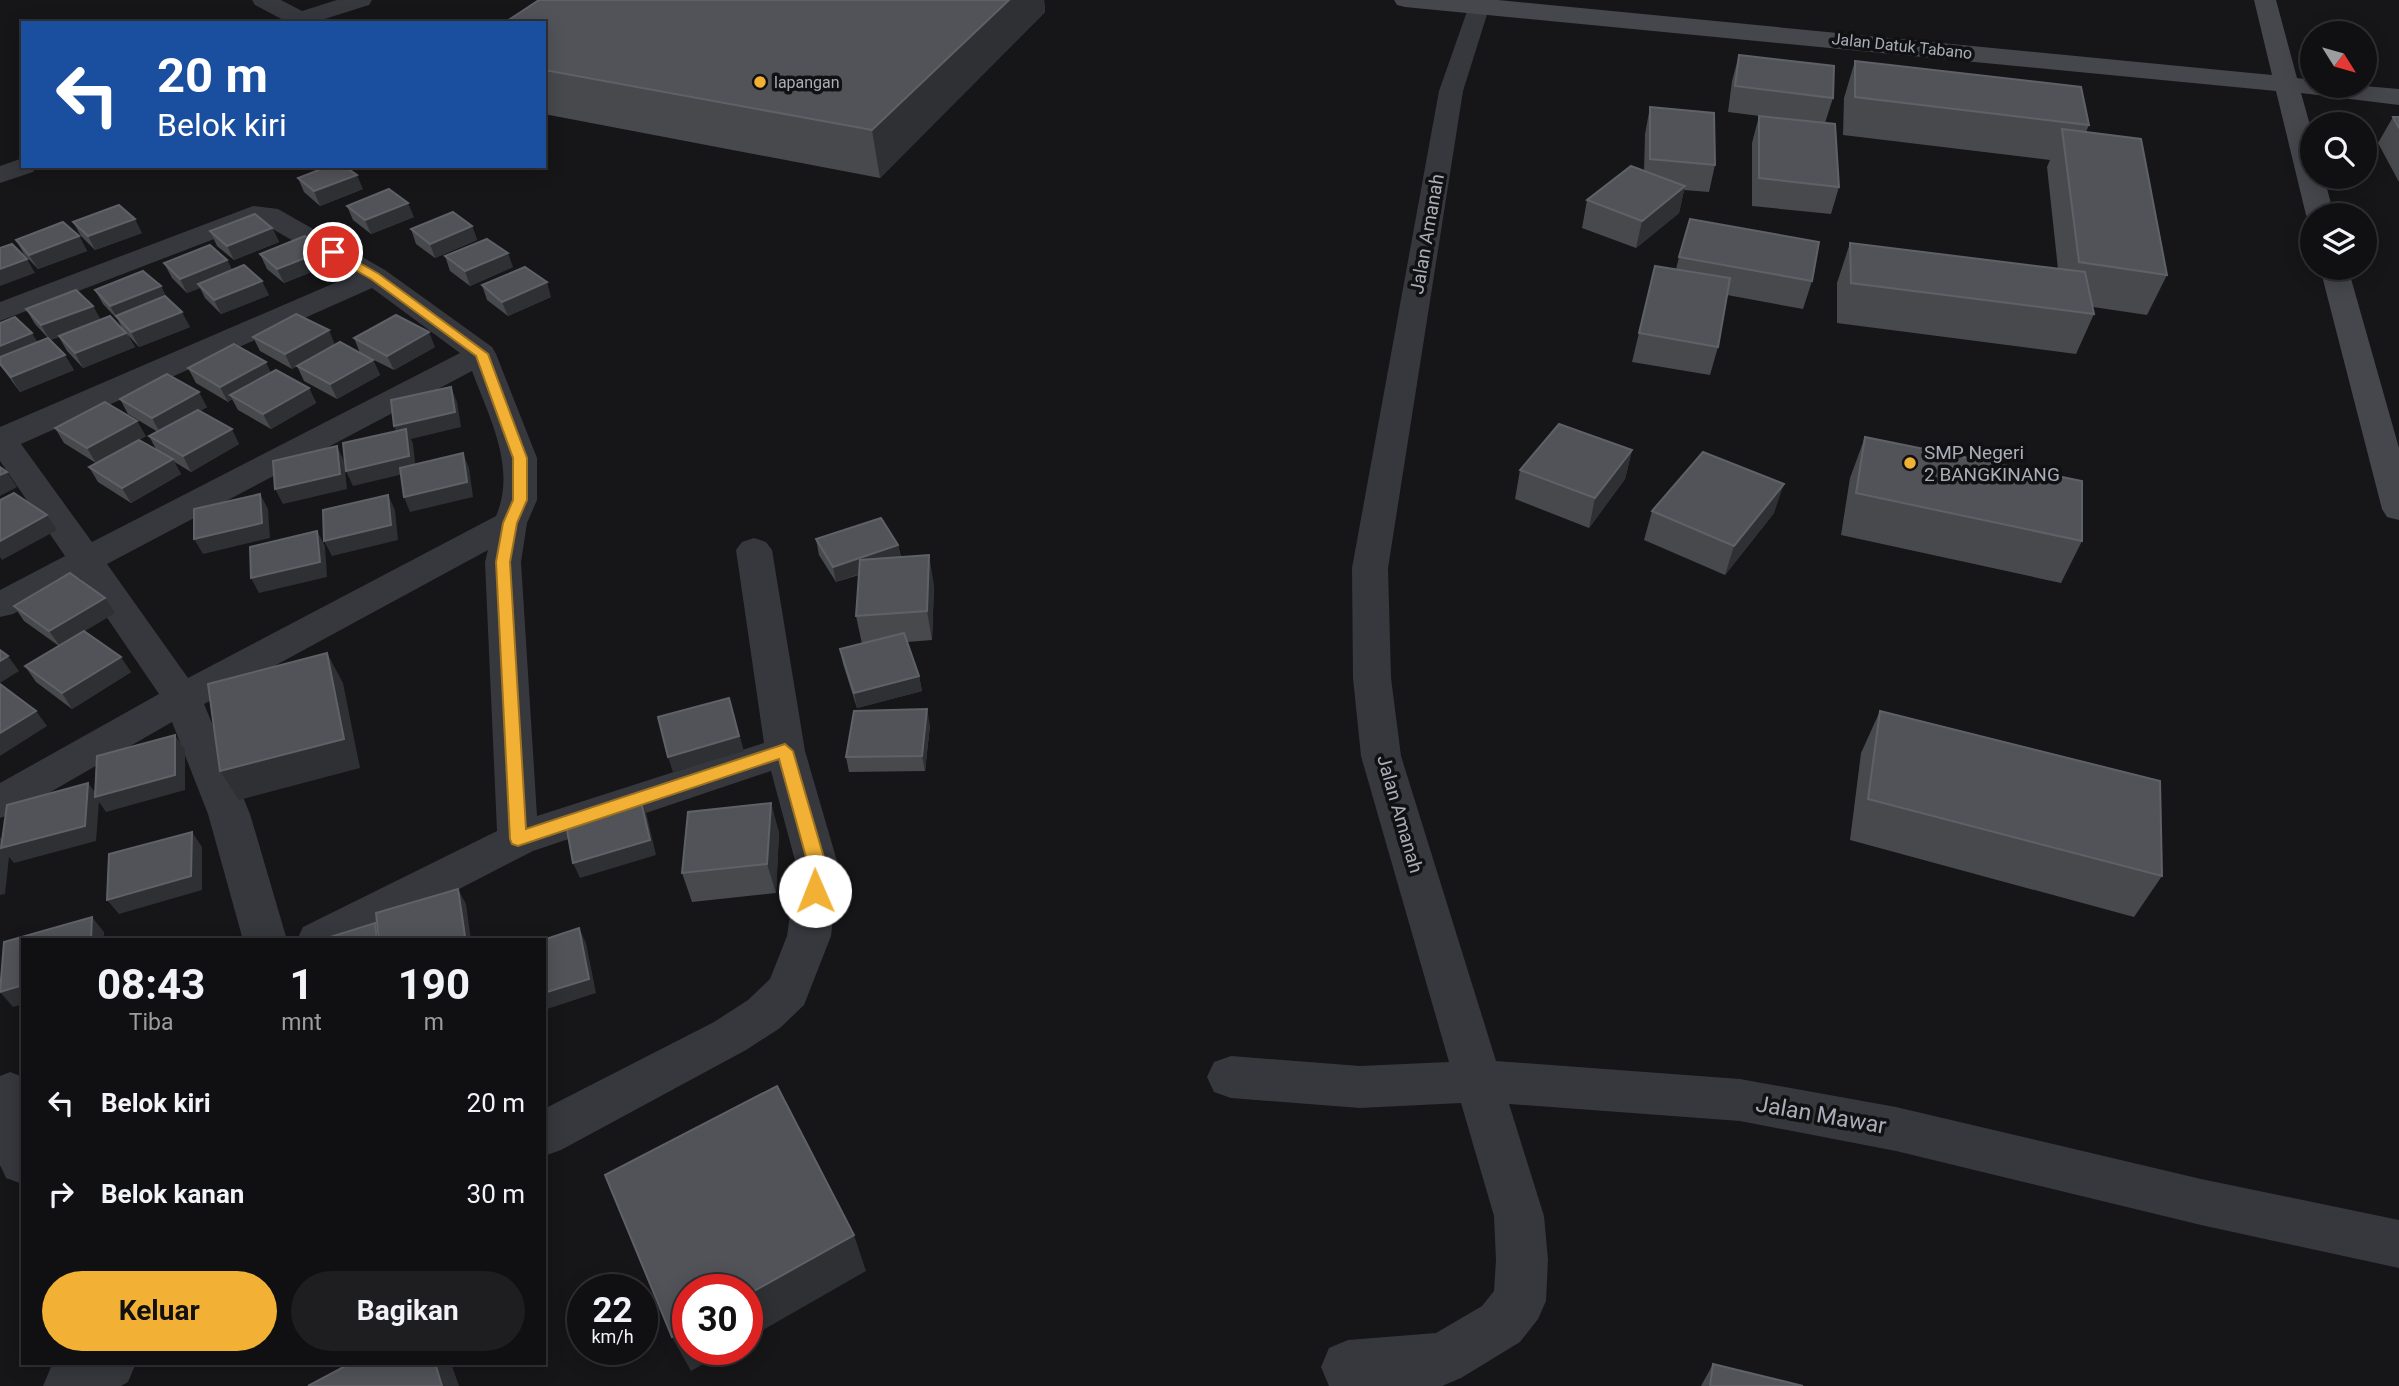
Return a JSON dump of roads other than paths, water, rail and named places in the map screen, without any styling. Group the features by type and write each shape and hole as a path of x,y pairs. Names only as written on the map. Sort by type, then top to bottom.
{"street":[{"path":"263,0 301,21 361,0"},
{"name":"Jalan Datuk Tabano","path":"1405,0 1464,3 2399,97"},
{"path":"2265,0 2317,203"},
{"name":"Jalan Amanah","path":"1348,1367 1442,1359 1501,1324 1520,1301 1522,1261 1519,1216 1381,757 1372,678 1370,568 1464,3"},
{"path":"0,175 21,167"},
{"path":"0,312 253,214 268,215 375,276 481,354 520,458 520,500 510,523 503,562 518,839"},
{"path":"264,938 229,814 182,698 1,439 375,276"},
{"path":"2337,280 2399,509"},
{"path":"0,605 481,354"},
{"path":"0,802 182,698 510,523"},
{"path":"546,1133 730,1036 764,1014 788,991 809,936 818,868 785,751 754,550"},
{"path":"323,938 518,839 785,751"},
{"name":"Jalan Mawar","path":"1231,1077 1360,1087 1480,1081 1740,1100 1896,1129 2201,1202 2399,1244"},
{"path":"11,1091 21,1150"},
{"path":"60,1365 64,1386"},
{"path":"70,1386 106,1365"}],"place":[{"name":"lapangan","path":"760,82"},
{"name":"SMP Negeri 2 BANGKINANG","path":"1910,463"}]}
